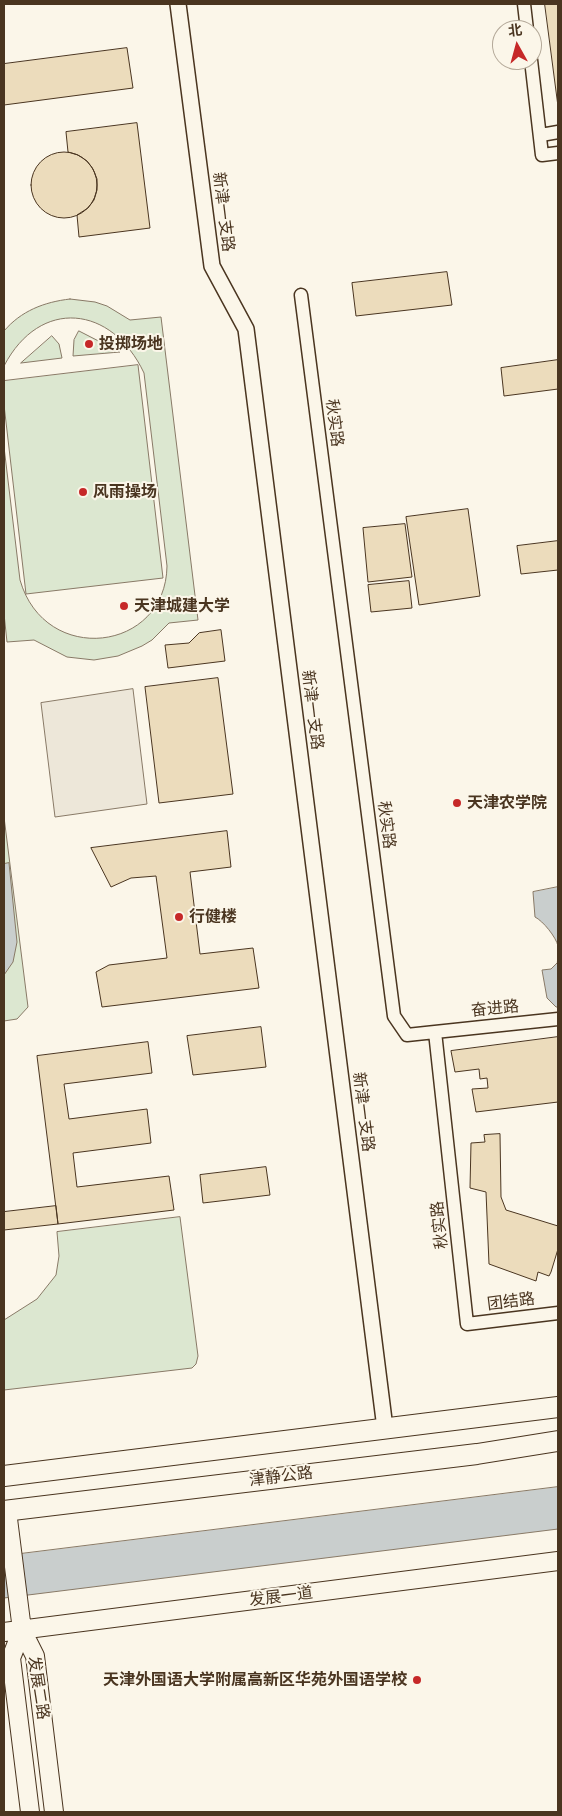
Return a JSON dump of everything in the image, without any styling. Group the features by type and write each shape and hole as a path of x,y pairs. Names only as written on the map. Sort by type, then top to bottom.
{"highway":[{"path":"472,1416 558,1395"},
{"path":"4,1476 472,1416 558,1407"},
{"name":"津静公路","path":"5,1511 477,1454 558,1441"},
{"path":"477,1454 558,1452"}],"main road":[{"path":"5,1511 22,1630"},
{"name":"发展一道","path":"4,1632 558,1561"},
{"name":"发展二路","path":"22,1630 11,1658 30,1812"},
{"name":"发展二路","path":"22,1630 35,1656 54,1812"}],"street":[{"name":"新津一支路","path":"178,4 212,266 246,328 385,1428"},
{"path":"524,4 526,20"},
{"path":"532,70 542,155 558,153"},
{"path":"540,134 558,132"},
{"name":"秋实路","path":"300,295 394,1016 407,1035 435,1032 467,1324"},
{"name":"奋进路","path":"435,1032 558,1019"},
{"name":"团结路","path":"467,1324 558,1313"}],"green space":[{"name":"风雨操场","path":"70,299 95,302 107,306 130,320 161,317 198,620 169,623 152,640 142,646 118,656 94,660 67,657 34,640 7,642 4,614 4,447 20,580 33,608 53,627 77,636 103,638 127,631 147,617 161,595 167,566 144,373 130,350 114,334 95,323 75,318 56,320 37,328 19,344 4,366 4,331 25,313 51,302"},
{"name":"投掷场地","path":"79,331 120,352 73,356 74,340"},
{"name":"投掷场地","path":"52,336 59,344 62,358 21,363"},
{"name":"风雨操场","path":"138,365 163,578 26,594 4,405 4,381"},
{"path":"4,817 28,1007 17,1019 4,1021"},
{"path":"180,1217 198,1356 196,1364 192,1368 4,1390 4,1320 37,1299 56,1275 59,1256 57,1232"}],"shaded area":[{"path":"133,689 147,804 55,817 41,703"},
{"path":"9,863 17,942 13,962 4,975 4,864"},
{"path":"558,887 558,946 549,930 535,917 533,892"},
{"path":"558,957 558,1007 556,1007 547,998 542,970 551,969 557,963"},
{"path":"558,1487 558,1529 4,1598 4,1556"}],"building":[{"path":"545,4 558,4 558,106"},
{"path":"127,48 133,88 4,105 4,64"},
{"path":"137,123 150,228 79,237 77,215 88,208 94,200 97,190 97,179 87,161 78,155 68,152 66,132"},
{"path":"64,152 77,155 87,162 94,172 97,185 94,198 87,208 77,215 64,218 51,215 41,208 34,198 31,185 34,172 41,162 51,155"},
{"path":"447,272 452,305 356,316 352,283"},
{"path":"558,360 558,389 504,396 501,368"},
{"path":"468,509 480,596 419,605 406,517"},
{"path":"405,524 412,577 368,582 363,528"},
{"path":"558,541 558,570 521,574 517,546"},
{"path":"409,581 412,608 371,612 368,585"},
{"path":"221,630 225,661 168,668 165,645 189,643 199,633"},
{"path":"218,678 233,794 159,803 145,687"},
{"name":"行健楼","path":"227,831 231,867 190,872 200,954 253,948 259,988 102,1007 96,972 109,965 167,958 156,876 131,878 111,887 91,848"},
{"path":"261,1027 266,1067 193,1075 187,1036"},
{"path":"558,1037 558,1102 476,1112 472,1089 488,1088 487,1078 480,1079 479,1069 455,1072 451,1051"},
{"path":"148,1042 152,1073 64,1084 69,1119 147,1109 151,1143 73,1153 77,1187 169,1176 174,1210 58,1224 37,1056"},
{"path":"500,1134 501,1197 506,1210 558,1226 558,1249 551,1272 549,1276 538,1272 536,1281 489,1264 486,1192 470,1188 471,1143 485,1142 484,1135"},
{"path":"266,1167 270,1195 203,1203 200,1175"},
{"path":"56,1206 58,1224 4,1230 4,1212"}],"place":[{"name":"投掷场地","path":"89,344"},
{"name":"风雨操场","path":"83,492"},
{"name":"天津城建大学","path":"124,606"},
{"name":"天津农学院","path":"457,803"},
{"name":"行健楼","path":"179,917"},
{"name":"天津外国语大学附属高新区华苑外国语学校","path":"417,1680"}]}
